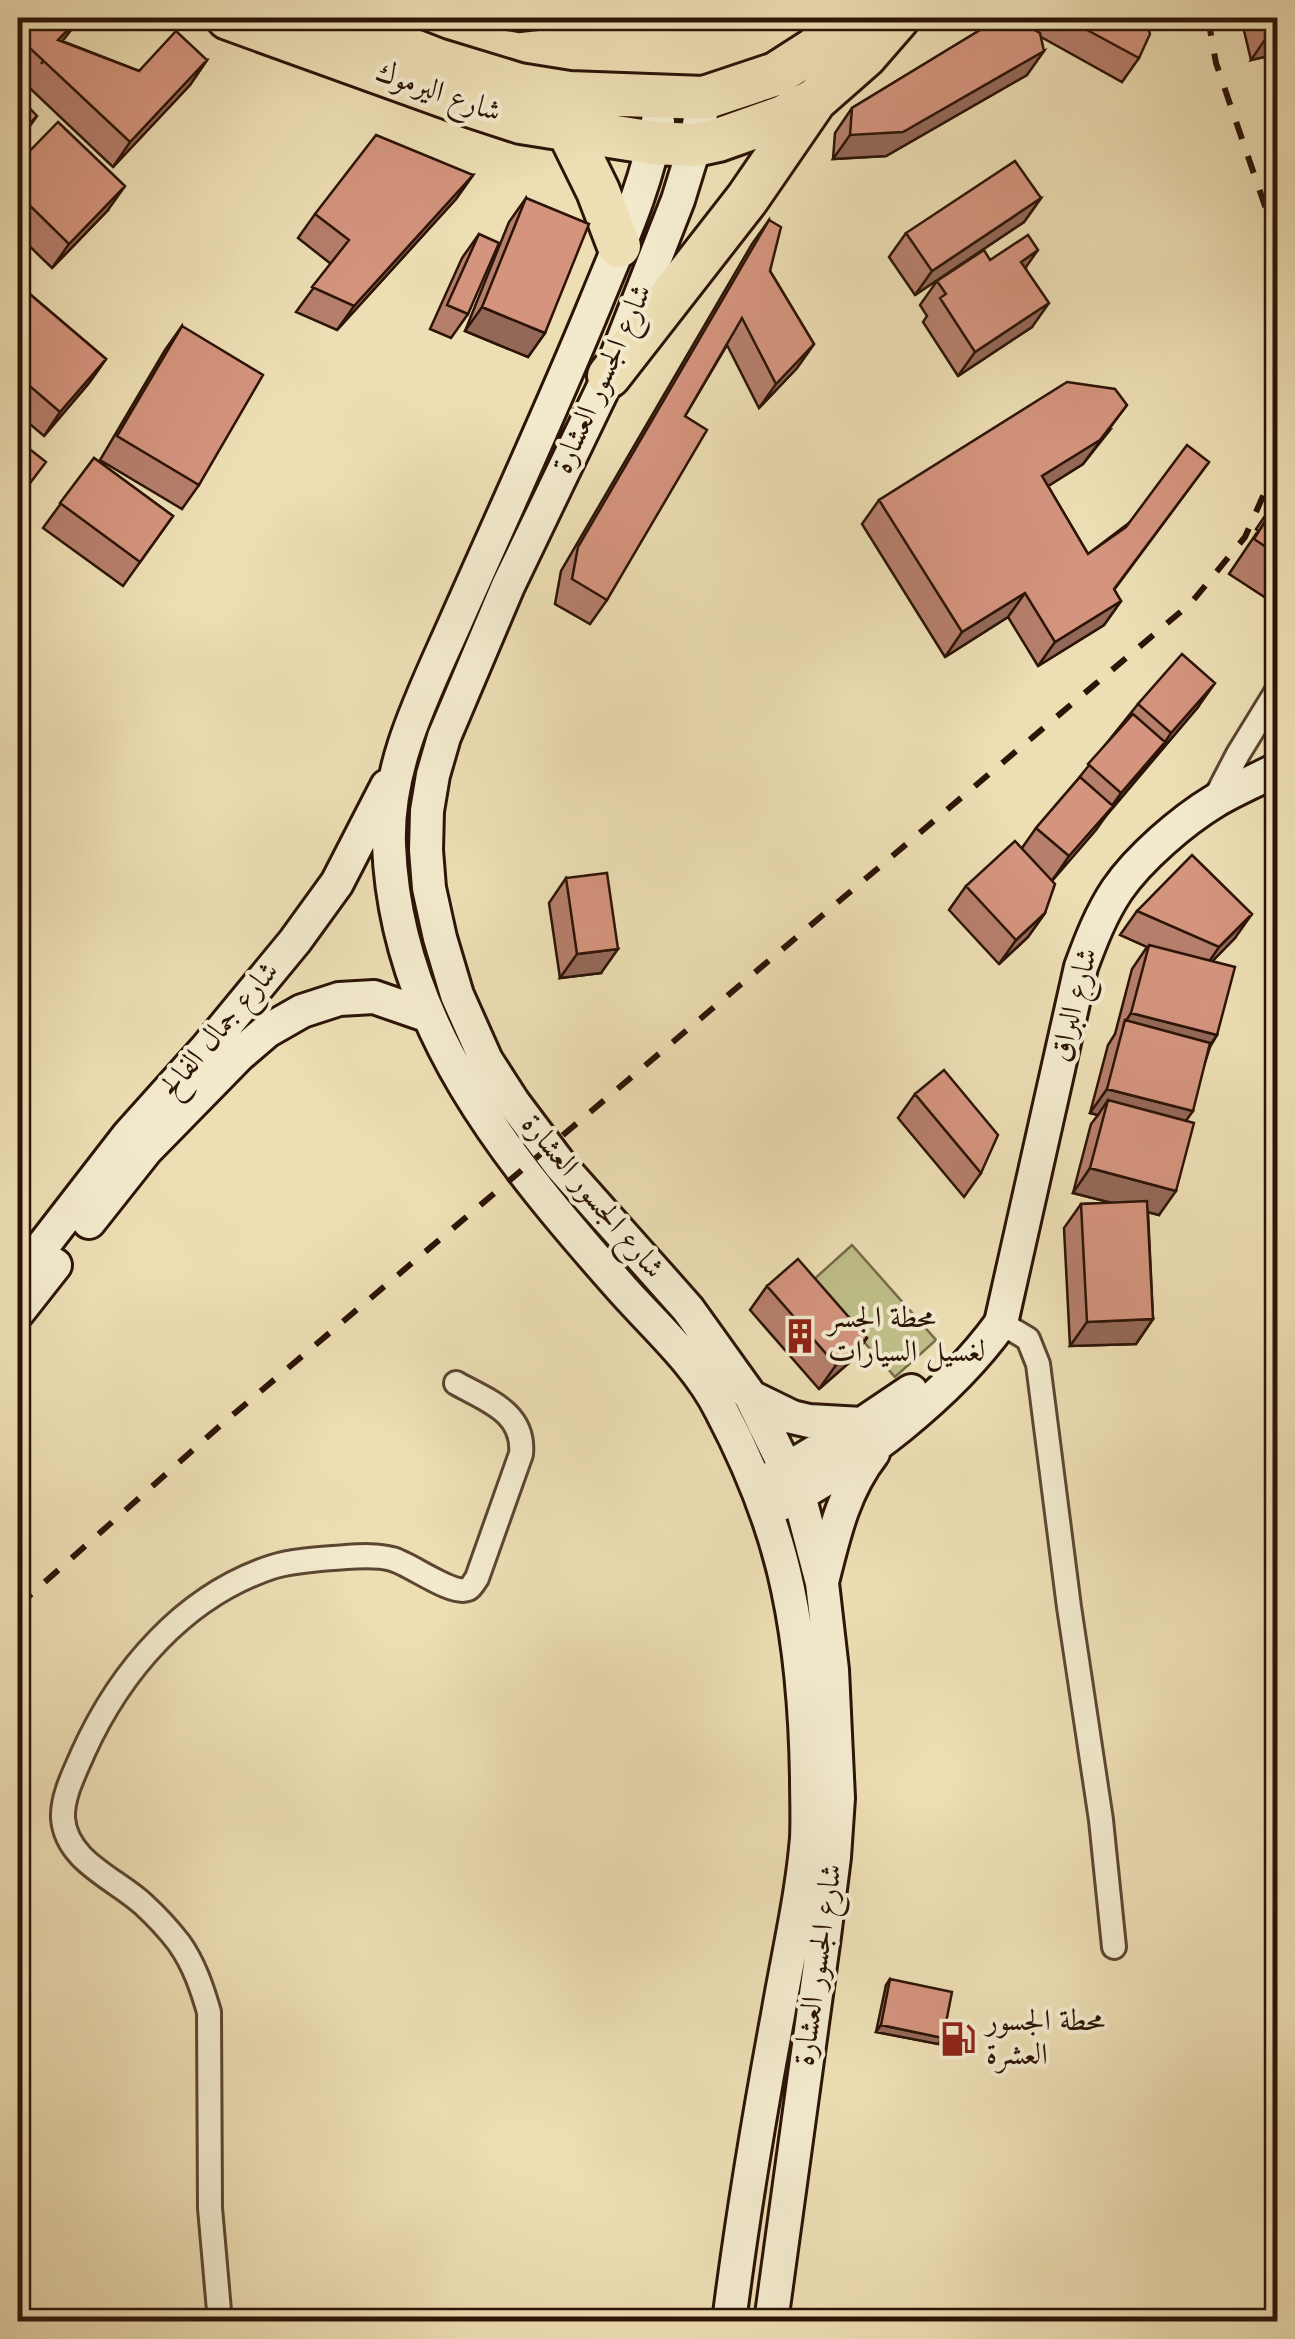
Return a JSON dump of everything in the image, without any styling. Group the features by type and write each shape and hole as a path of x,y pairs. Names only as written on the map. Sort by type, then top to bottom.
{"highway":[{"name":"شارع اليرموك","path":"228,18 521,122 674,144 718,140 782,117 815,100 864,56 898,18"},
{"name":"شارع اليرموك","path":"330,18 437,60 519,85 570,93 704,98 776,74 816,49 847,18"},
{"path":"609,376 747,199 815,100"},
{"path":"568,130 619,246"}],"main road":[{"path":"662,97 674,144"},
{"name":"شارع الجسور العشارة","path":"704,98 640,194 554,406 408,731 391,799 389,836 391,887 426,1015 498,1138 625,1292 680,1352 720,1406 760,1498 788,1588 806,1732 807,1834 743,2207 728,2322"},
{"name":"شارع الجسور العشارة","path":"674,144 665,236 609,376 508,586 444,737 427,810 426,850 429,888 440,938 457,995 486,1060 561,1166 688,1310 751,1397 793,1482 822,1582 832,1670 838,1798 824,1936 771,2322"},
{"name":"شارع جمال الفالح","path":"18,1278 128,1136 206,1049 306,926 336,884 398,765"},
{"name":"شارع البراق","path":"760,1498 793,1482 956,1376 1001,1323 1081,967 1096,926 1119,888 1179,828 1213,802 1278,769"},
{"name":"شارع جمال الفالح","path":"18,1312 146,1150 267,1031 302,1011 339,1000 374,996 426,1015"},
{"name":"شارع البراق","path":"874,1430 965,1341 1015,1265"},
{"path":"751,1397 792,1417 874,1430 837,1523 822,1582"}],"street":[{"path":"1213,802 1278,688"},
{"path":"1001,1323 1028,1339 1038,1364 1114,1947"},
{"path":"220,2322 210,2208 209,2012 200,1982 179,1943 142,1904 84,1860 70,1840 63,1817 70,1784 96,1724 145,1655 206,1598 234,1582 276,1566 350,1556 396,1559 453,1588 470,1588 521,1454 522,1438 510,1416 498,1406 456,1383"}],"green space":[{"path":"852,1245 936,1340 895,1377 811,1282"}],"building":[{"path":"18,18 79,18 58,40 139,71 176,31 207,60 130,142 18,37"},
{"path":"997,18 1012,18 1040,33 1044,51 903,132 850,135 852,108"},
{"path":"1065,18 1145,18 1150,34 1139,58"},
{"path":"18,96 37,116 18,135"},
{"path":"58,122 125,186 69,244 18,194 18,163"},
{"path":"376,135 473,175 354,306 312,287 349,240 315,214"},
{"path":"1015,161 1041,198 932,271 906,233"},
{"path":"526,198 589,224 545,333 482,307"},
{"path":"769,220 781,227 770,271 814,344 776,384 742,318 685,416 707,430 607,600 572,579 578,547"},
{"path":"479,234 499,243 468,314 447,305"},
{"path":"1028,235 1038,250 1021,262 1049,303 975,352 940,298 946,294 937,281 984,250 990,260"},
{"path":"18,284 106,359 60,412 18,376"},
{"path":"182,326 263,375 199,485 117,436"},
{"path":"1067,382 1115,389 1127,405 1100,440 1042,476 1088,554 1126,527 1187,445 1209,462 1114,589 1121,601 1055,642 1025,593 962,632 879,500"},
{"path":"18,440 46,462 18,499"},
{"path":"94,458 173,516 140,562 60,503"},
{"path":"1271,512 1278,516 1278,555 1254,539"},
{"path":"1182,654 1215,683 1171,733 1138,704"},
{"path":"1133,714 1165,742 1121,793 1088,764"},
{"path":"1080,777 1113,806 1069,856 1036,828"},
{"path":"1015,841 1055,884 1045,913 1016,940 966,886"},
{"path":"1192,855 1252,914 1219,947 1137,911"},
{"path":"607,873 618,949 577,954 566,878"},
{"path":"1149,945 1235,967 1217,1035 1131,1013"},
{"path":"1125,1020 1210,1043 1193,1111 1107,1089"},
{"path":"944,1070 998,1135 981,1173 915,1094"},
{"path":"1108,1100 1194,1123 1176,1191 1090,1168"},
{"path":"1147,1201 1153,1319 1087,1322 1081,1204"},
{"path":"798,1259 867,1338 836,1365 767,1286"},
{"path":"890,1979 952,1992 943,2038 881,2025"}],"railway":[{"path":"1208,18 1216,63 1278,244"},
{"path":"18,1606 222,1424 1191,603 1245,537 1278,462"}],"place":[{"name":"محطة الجسر لغسيل السيارات","path":"800,1336"},
{"name":"محطة الجسور العشرة","path":"958,2039"}]}
